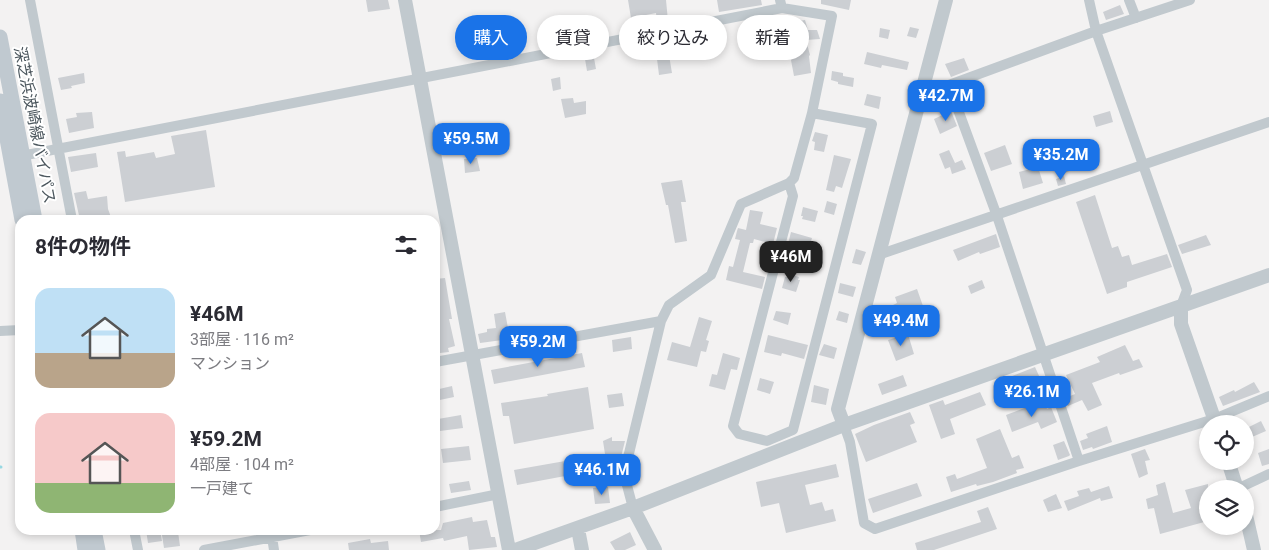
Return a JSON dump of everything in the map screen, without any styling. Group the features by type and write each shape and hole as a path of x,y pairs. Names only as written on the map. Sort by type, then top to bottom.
{"main road":[{"name":"深芝浜波崎線バイパス","path":"0,37 22,215"},
{"name":"深芝浜波崎線バイパス","path":"0,101 33,215"},
{"path":"83,535 85,550"},
{"path":"95,535 98,550"}],"street":[{"path":"30,0 71,215"},
{"path":"405,0 509,550"},
{"path":"946,0 838,409 850,442 864,523 875,528 1079,461 1199,426"},
{"path":"1089,0 1096,31 1187,290 1180,306 1181,324 1213,415"},
{"path":"1129,0 1136,18"},
{"path":"923,86 933,89 949,85 1096,31 1190,0"},
{"path":"16,157 420,78 781,4 832,16 812,112 794,178 741,204 711,275 669,305 661,321 624,474 633,508 655,550"},
{"path":"949,85 997,216 1079,461"},
{"path":"789,182 793,196 733,426 739,434 767,441 793,430 872,124 812,112"},
{"path":"878,255 1269,122"},
{"path":"515,550 578,529 844,425 1269,274"},
{"path":"440,361 661,321"},
{"path":"0,331 15,330"},
{"path":"1228,415 1269,396"},
{"path":"1254,481 1269,474"},
{"path":"440,505 499,494"},
{"path":"578,529 582,550"},
{"path":"135,535 138,550"},
{"path":"204,550 283,535"},
{"path":"1251,535 1254,550"},
{"path":"272,537 274,550"}],"building":[{"path":"366,0 388,0 390,9 368,12"},
{"path":"628,0 666,0 667,15 656,15 656,13 630,15"},
{"path":"717,0 761,0 762,5 719,12"},
{"path":"821,0 851,0 849,10 821,4"},
{"path":"1120,5 1124,14 1106,20 1103,12"},
{"path":"910,27 919,29 916,38 907,36"},
{"path":"880,28 890,30 888,39 879,37"},
{"path":"809,30 817,30 820,39 809,40"},
{"path":"867,52 909,62 907,70 882,65 881,68 864,64"},
{"path":"809,56 811,73 794,76 791,60 809,60"},
{"path":"964,58 969,70 951,77 945,64"},
{"path":"585,60 594,60 596,69 587,71"},
{"path":"657,60 670,60 672,73 659,75"},
{"path":"832,71 854,78 853,87 838,84 838,82 831,80"},
{"path":"84,73 85,83 61,90 58,78"},
{"path":"560,77 561,89 553,91 551,79"},
{"path":"867,94 881,97 879,109 864,105"},
{"path":"573,98 574,103 586,101 586,114 565,118 561,99"},
{"path":"951,111 957,126 940,134 934,119"},
{"path":"1110,111 1113,122 1096,127 1093,116"},
{"path":"92,112 94,128 69,133 66,119 77,117 76,113"},
{"path":"475,124 477,138 455,140 453,128"},
{"path":"206,130 215,187 125,202 117,152 125,151 126,157 154,152 156,158 175,154 171,136"},
{"path":"815,132 828,135 824,152 814,150 815,142 812,141"},
{"path":"452,135 454,144 445,146 443,136"},
{"path":"1005,145 1012,164 991,171 984,153"},
{"path":"949,150 955,163 962,160 966,169 952,174 950,167 945,169 939,154"},
{"path":"96,153 98,167 71,172 68,157"},
{"path":"834,155 851,159 842,188 836,186 834,192 826,190"},
{"path":"477,158 480,171 465,173 464,159"},
{"path":"1068,160 1072,170 1059,175 1054,166"},
{"path":"1038,167 1043,183 1023,189 1019,172"},
{"path":"1064,176 1066,184 1058,186 1056,179"},
{"path":"682,180 686,202 681,202 687,241 675,243 668,205 666,205 661,183"},
{"path":"86,191 88,199 107,196 110,215 79,215 74,193"},
{"path":"1095,195 1112,248 1118,246 1122,257 1129,255 1132,265 1167,254 1172,267 1127,282 1127,287 1107,294 1076,202"},
{"path":"827,201 837,204 834,215 824,212"},
{"path":"803,207 818,211 815,222 802,219"},
{"path":"750,210 763,212 760,224 777,228 773,244 754,239 753,243 750,243 743,272 765,277 762,289 726,280 729,266 733,267 740,240 735,239 738,228 746,230"},
{"path":"791,232 812,238 808,252 799,250 798,254 788,251"},
{"path":"996,234 1000,247 980,254 979,252 958,261 953,250"},
{"path":"1206,235 1211,245 1182,254 1178,245"},
{"path":"856,249 866,252 861,265 852,263"},
{"path":"789,274 799,277 798,280 800,280 796,292 782,288 785,277 789,277"},
{"path":"440,278 445,278 452,319 449,319 455,346 448,348 449,352 440,353"},
{"path":"982,280 985,288 971,294 968,286"},
{"path":"840,283 856,287 853,297 838,293"},
{"path":"917,289 923,306 880,324 875,314 897,303 895,297"},
{"path":"776,311 791,313 788,325 773,320"},
{"path":"839,311 849,314 847,323 836,320"},
{"path":"505,312 510,339 480,343 478,334 487,332 487,329 496,328 494,314"},
{"path":"699,317 712,321 706,340 709,341 706,352 701,351 697,367 667,360 672,342 690,347"},
{"path":"908,334 914,354 896,361 888,340"},
{"path":"768,335 808,345 804,359 782,353 781,356 764,352"},
{"path":"631,337 632,349 613,352 612,340"},
{"path":"824,344 837,348 834,359 819,355"},
{"path":"1125,345 1133,361 1139,359 1143,367 1092,383 1102,405 1088,411 1082,400 1068,406 1065,398 1075,394 1066,375 1100,362 1097,357"},
{"path":"582,353 585,367 494,384 491,370"},
{"path":"723,353 740,358 737,370 731,369 725,390 709,386 712,374 717,375"},
{"path":"1035,367 1040,378 1021,385 1022,389 1001,397 994,383"},
{"path":"903,375 907,386 882,395 878,384"},
{"path":"760,378 774,382 770,394 757,390"},
{"path":"1254,382 1260,392 1223,406 1219,397 1234,390 1235,392"},
{"path":"814,385 829,389 826,405 811,402"},
{"path":"452,386 454,397 440,400 440,389"},
{"path":"588,387 594,429 514,444 509,416 503,416 501,403 548,396 547,394"},
{"path":"980,392 986,405 950,419 955,434 941,439 929,405 943,400 945,405"},
{"path":"622,393 624,406 609,408 607,395"},
{"path":"1045,403 1047,409 1051,407 1057,422 1041,429 1038,422 1012,432 1006,415 1027,407 1028,410"},
{"path":"910,412 915,423 910,425 917,442 866,462 855,434"},
{"path":"461,415 463,428 440,431 440,419"},
{"path":"1261,421 1266,431 1254,436 1254,424"},
{"path":"1107,426 1112,442 1093,449 1092,447 1083,450 1080,441 1088,438 1086,434"},
{"path":"1000,429 1012,458 1019,455 1024,468 1016,470 1017,473 993,482 977,486 976,484 951,492 946,477 955,474 957,479 987,468 976,439"},
{"path":"612,437 612,441 625,441 621,457 617,459 617,471 609,472 608,468 517,485 514,470 605,454 603,441"},
{"path":"1064,441 1070,455 1058,460 1053,445"},
{"path":"469,446 471,460 443,463 441,449"},
{"path":"1145,449 1150,460 1145,461 1148,474 1139,478 1131,454"},
{"path":"1269,449 1269,464 1262,466 1258,453"},
{"path":"836,464 839,477 805,485 810,505 822,502 825,511 833,509 836,521 786,533 779,503 761,507 756,482"},
{"path":"469,481 471,490 451,493 449,484"},
{"path":"1165,482 1173,513 1191,508 1185,490 1199,486 1199,523 1160,534 1154,508 1148,509 1146,499 1158,495 1156,485"},
{"path":"917,483 922,496 873,513 868,499"},
{"path":"1109,486 1113,498 1101,501 1100,498 1068,511 1064,501 1079,496 1077,491 1089,488 1091,492"},
{"path":"608,487 610,503 595,504 593,488"},
{"path":"1056,494 1062,508 1048,512 1043,500"},
{"path":"988,507 997,529 934,550 917,550 915,543 981,522 977,511"},
{"path":"472,517 473,522 487,520 491,537 495,537 497,547 469,550 467,536 444,541 443,538 421,542 420,535 440,535 443,523"},
{"path":"630,532 636,545 625,550 615,550 610,542"},
{"path":"147,535 161,535 162,541 148,543"},
{"path":"162,535 178,535 180,546 164,548"},
{"path":"370,539 371,543 388,541 389,550 349,550 348,543"}]}
